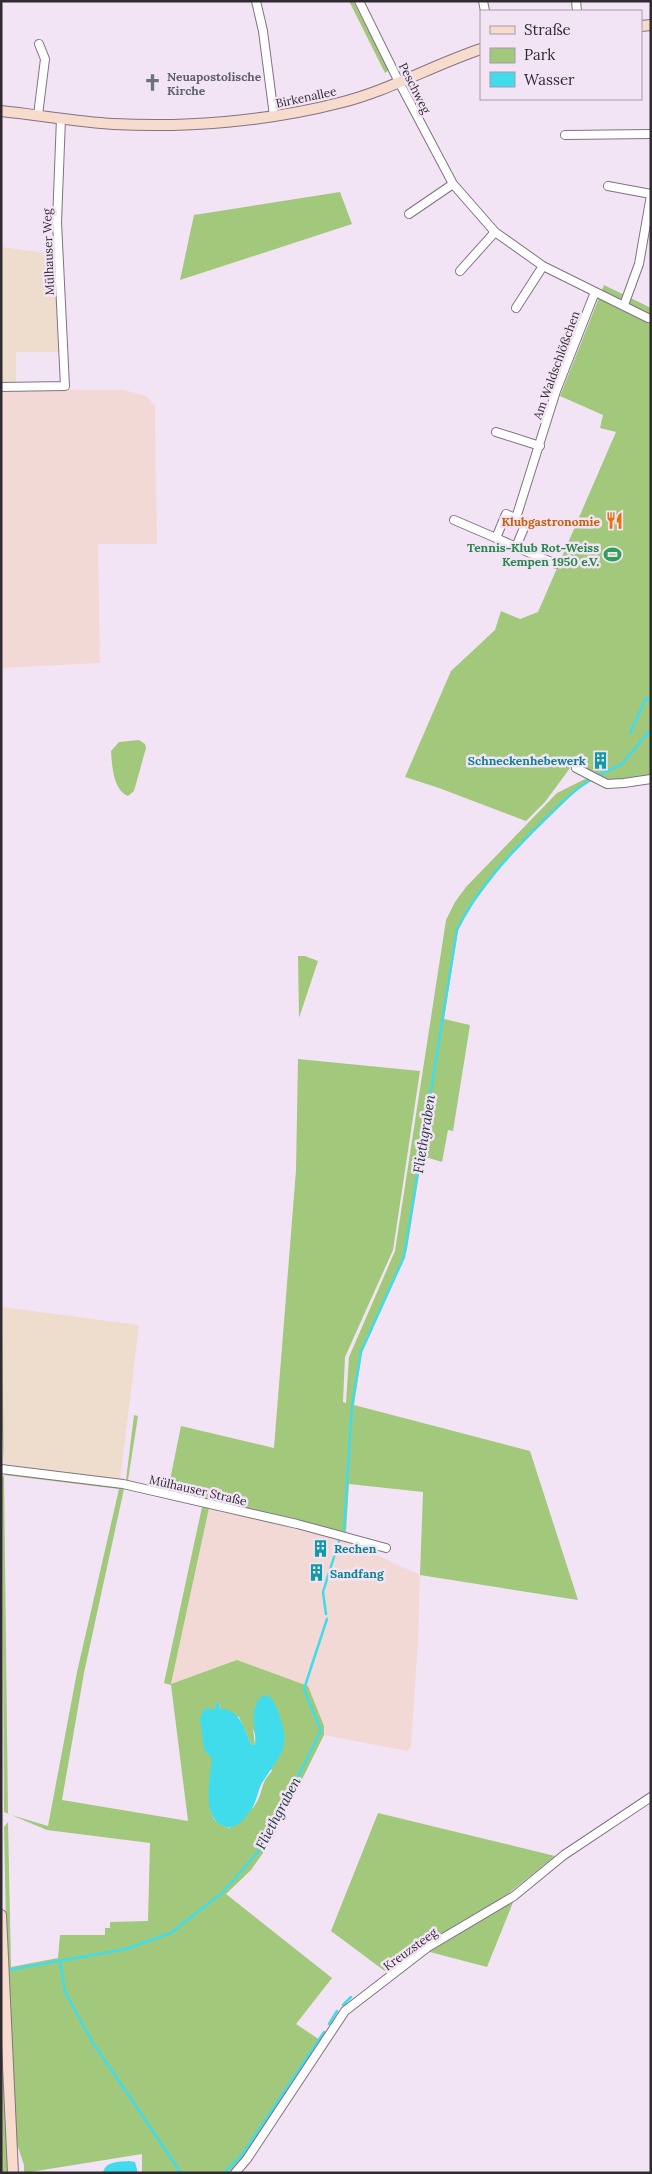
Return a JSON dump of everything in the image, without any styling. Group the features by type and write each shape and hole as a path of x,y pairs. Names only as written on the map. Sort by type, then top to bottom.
{"street":[{"path":"256,1 263,31 274,116"},
{"name":"Peschweg","path":"359,1 399,82 454,184 495,232 543,266 624,304 648,318"},
{"path":"38,115 45,59 39,44"},
{"name":"Birkenallee","path":"1,111 115,124 176,124 274,116 340,103 399,82 444,62 480,49"},
{"name":"Mülhauser Weg","path":"1,387 65,386 56,222 61,118"},
{"path":"565,135 651,134"},
{"path":"409,214 454,184"},
{"path":"608,186 651,195 640,264 624,304"},
{"path":"460,271 495,232"},
{"path":"516,308 543,266"},
{"name":"Am Waldschlößchen","path":"516,518 556,391 595,292"},
{"path":"496,432 540,446"},
{"path":"496,538 506,514 516,518 526,523 516,547"},
{"path":"454,520 556,564"},
{"path":"576,768 607,784 624,784 651,779"},
{"name":"Mülhauser Straße","path":"1,1469 123,1484 297,1524 386,1548"},
{"name":"Kreuzsteeg","path":"235,2173 247,2158 345,2011 428,1947 514,1896 564,1855 651,1797"},
{"path":"1,1915 13,2173"}],"shaded area":[{"path":"1,247 54,254 60,352 16,352 16,384 1,384"},
{"path":"1,389 124,390 146,396 155,406 157,544 98,544 100,663 1,668"},
{"path":"2,1307 139,1325 120,1481 4,1465"},
{"path":"209,1508 344,1540 420,1575 411,1747 407,1751 324,1735 324,1726 171,1685"}],"green space":[{"path":"349,1 353,1 389,70 385,73"},
{"path":"340,192 352,224 180,280 194,215"},
{"path":"604,285 651,308 651,776 612,781 602,780 576,760 545,802 526,821 405,777 451,671 495,630 501,611 520,619 538,612 616,432 600,428 603,415 560,396"},
{"path":"139,740 145,744 146,748 134,791 128,796 123,793 116,783 111,751 119,742"},
{"path":"589,777 593,780 577,790 509,856 467,911 458,930 444,1019 470,1025 453,1131 448,1130 442,1162 422,1156 407,1249 362,1352 354,1405 530,1451 578,1600 420,1575 423,1492 349,1484 346,1532 131,1484 126,1480 134,1415 138,1416 128,1480 168,1490 181,1426 274,1448 296,1170 298,1059 420,1071 393,1250 345,1357 343,1402 346,1403 349,1357 395,1251 446,920 455,902 466,887 557,793"},
{"path":"298,956 305,956 318,961 299,1018"},
{"path":"1,1265 4,1465 1,1411"},
{"path":"11,1472 124,1487 209,1508 171,1684 237,1660 308,1686 324,1726 324,1735 272,1840 251,1870 226,1894 332,1978 296,2024 320,2040 231,2173 142,2173 142,2154 24,2173 24,2165 16,2141 6,1925 4,1827 8,1822 11,1967 58,1958 60,1935 105,1935 105,1928 110,1928 110,1922 148,1921 150,1843 47,1830 11,1815 48,1826 77,1672 119,1489 5,1475","holes":["124,1489 202,1507 164,1683 171,1685 188,1821 62,1800 84,1673","216,1703 219,1703 220,1709 239,1717 251,1744 255,1745 253,1729 272,1771 264,1782 258,1800 252,1808 229,1828 215,1820 210,1804"]},
{"path":"4,1476 8,1814 4,1812 2,1477"},
{"path":"378,1813 555,1856 509,1893 386,1972 331,1931"},
{"path":"514,1900 487,1967 426,1951"},
{"path":"1,2041 8,2173 1,2173"}],"water":[{"path":"267,1695 275,1705 283,1728 284,1744 282,1751 262,1784 253,1807 242,1821 232,1827 223,1826 216,1821 209,1806 208,1796 212,1759 204,1749 200,1718 204,1709 215,1709 216,1703 219,1703 220,1709 232,1712 237,1716 251,1744 255,1745 255,1708 262,1696"},
{"path":"135,2162 138,2173 103,2173 109,2164"}],"waterway":[{"path":"630,733 646,698 651,700"},
{"name":"Fliethgraben","path":"599,775 622,764 651,729"},
{"name":"Fliethgraben","path":"344,1530 352,1406 361,1352 404,1257 457,930 474,900 507,858 561,804 590,780"},
{"name":"Fliethgraben","path":"326,1614 323,1592 339,1541"},
{"name":"Fliethgraben","path":"8,1970 126,1949 171,1933 223,1892 263,1846 321,1731 304,1689 327,1619"},
{"path":"60,1961 65,1992 93,2043 181,2173"},
{"path":"343,2005 351,1997"},
{"path":"329,2024 337,2011"},
{"path":"224,2173 242,2155 324,2032"}],"place":[{"name":"Neuapostolische Kirche","path":"153,83"},
{"name":"Klubgastronomie","path":"614,521"},
{"name":"Tennis-Klub Rot-Weiss Kempen 1950 e.V.","path":"613,554"},
{"name":"Schneckenhebewerk","path":"600,760"},
{"name":"Rechen","path":"320,1548"},
{"name":"Sandfang","path":"316,1573"}]}
